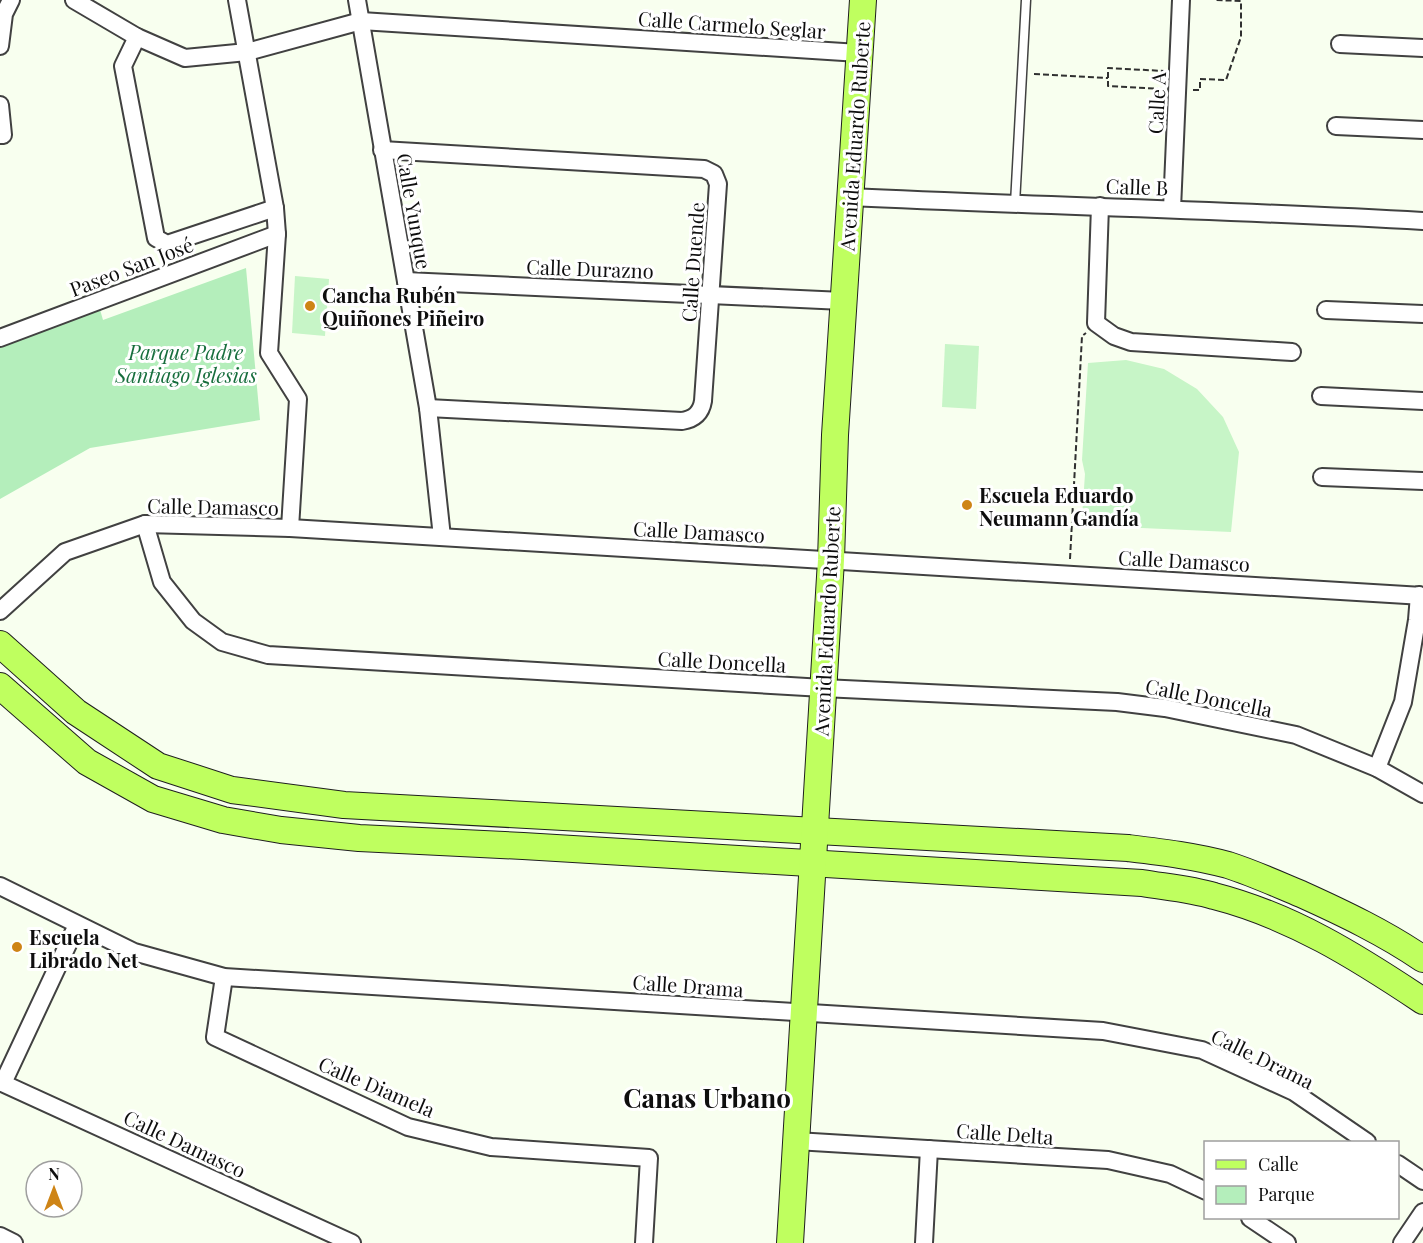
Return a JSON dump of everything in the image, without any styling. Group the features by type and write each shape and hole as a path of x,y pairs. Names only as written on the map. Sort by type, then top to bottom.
{"main road":[{"name":"Avenida Eduardo Ruberte","path":"790,1243 831,560 843,301 863,0"},
{"path":"0,644 75,712 158,766 231,790 344,805 1128,848 1227,865 1340,911 1402,944 1423,959"},
{"path":"0,686 87,762 153,799 223,820 281,830 359,838 1142,883 1214,896 1284,920 1354,956 1423,1001"}],"street":[{"path":"0,46 4,14 11,0"},
{"name":"Calle Carmelo Seglar","path":"74,0 137,37 185,58 247,52 361,21 859,53"},
{"path":"237,0 275,207 276,234 268,353 298,399 290,528"},
{"name":"Calle Yunque","path":"357,0 428,408 442,537"},
{"name":"Calle A","path":"1172,209 1181,0"},
{"path":"137,37 123,66 156,238 167,244 275,207"},
{"path":"1340,44 1423,48"},
{"path":"0,105 3,135 0,135"},
{"path":"1336,126 1423,130"},
{"name":"Calle Duende","path":"382,150 704,169 717,179 718,184 703,401 699,412 688,420 428,408"},
{"name":"Calle B","path":"850,197 1274,212 1423,221"},
{"path":"1100,206 1096,322 1114,336 1131,342 1193,348 1292,352"},
{"name":"Paseo San José","path":"0,338 276,234"},
{"name":"Calle Durazno","path":"406,281 843,301"},
{"path":"1326,310 1423,314"},
{"path":"1321,396 1423,401"},
{"path":"1322,477 1423,482"},
{"name":"Calle Damasco","path":"0,612 65,552 145,524 290,528 1421,595"},
{"name":"Calle Doncella","path":"145,524 162,582 193,621 222,642 268,655 823,688 1117,702 1165,708 1296,735 1377,768 1423,794"},
{"path":"1377,768 1403,702 1421,595"},
{"name":"Calle Drama","path":"0,886 134,952 224,977 1103,1031 1202,1050 1294,1092 1364,1141"},
{"path":"1,1083 77,925"},
{"name":"Calle Diamela","path":"224,977 215,1037 408,1127 491,1147 649,1158 644,1243"},
{"name":"Calle Damasco","path":"1,1083 352,1243"},
{"name":"Calle Delta","path":"796,1141 1108,1160 1170,1174 1204,1190"},
{"path":"924,1243 929,1149"},
{"path":"1399,1165 1423,1181"},
{"path":"1401,1243 1423,1212"},
{"path":"1251,1219 1287,1243"},
{"path":"0,1236 14,1243"}],"lane":[{"path":"1016,204 1026,0"}],"path":[{"path":"1022,73 1108,78"},
{"path":"1070,562 1082,336 1096,322"}],"green space":[{"name":"Parque Padre Santiago Iglesias","path":"246,268 260,420 90,448 0,499 0,342 99,306 103,320"},
{"name":"Cancha Rubén Quiñones Piñeiro","path":"295,276 329,279 325,336 292,333"},
{"path":"945,344 979,346 976,409 942,407"},
{"path":"1126,360 1164,369 1197,389 1223,417 1239,452 1231,532 1097,526 1082,517 1085,474 1082,460 1088,363"}],"place":[{"name":"Cancha Rubén Quiñones Piñeiro","path":"310,306"},
{"name":"Escuela Eduardo Neumann Gandía","path":"967,505"},
{"name":"Escuela Librado Net","path":"17,947"}],"district":[{"name":"Canas Urbano","path":"707,1097"}]}
